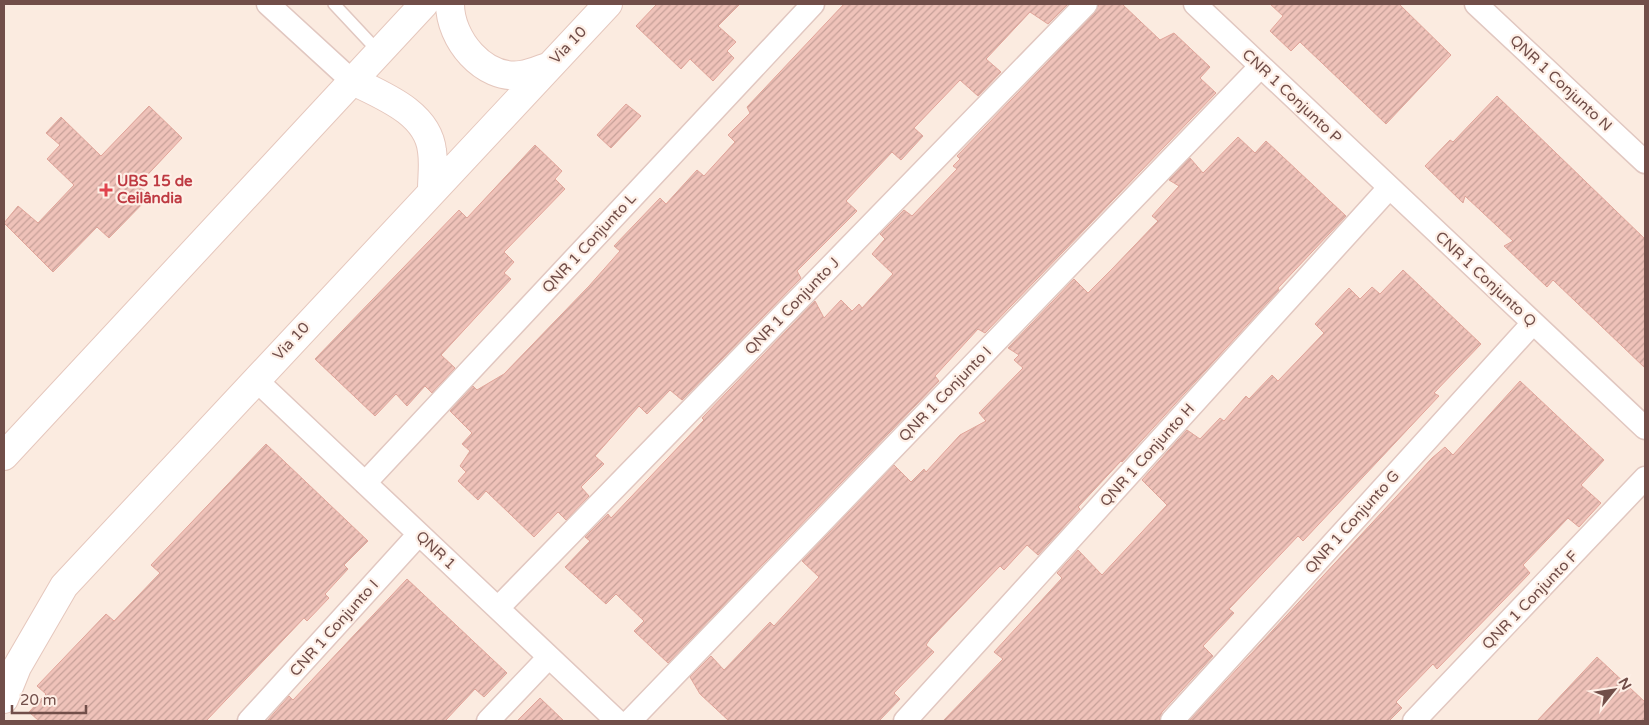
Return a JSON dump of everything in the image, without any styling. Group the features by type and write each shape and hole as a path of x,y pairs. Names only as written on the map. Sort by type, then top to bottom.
{"main road":[{"path":"4,456 351,80 424,4"},
{"path":"450,4 450,14 462,43 482,65 503,73 521,76 547,67"},
{"name":"Via 10","path":"4,697 17,667 64,586 255,379 608,4"},
{"path":"351,80 391,98 406,109 422,127 432,150 432,190"},
{"path":"4,697 10,721"}],"street":[{"path":"268,4 351,80"},
{"name":"QNR 1 Conjunto L","path":"365,483 813,4"},
{"name":"QNR 1 Conjunto J","path":"498,608 1086,4"},
{"name":"CNR 1 Conjunto P","path":"1195,4 1389,188"},
{"name":"QNR 1 Conjunto N","path":"1476,4 1645,162"},
{"name":"QNR 1 Conjunto I","path":"630,721 1260,67"},
{"name":"CNR 1 Conjunto Q","path":"1389,188 1645,428"},
{"name":"QNR 1 Conjunto H","path":"905,721 1389,188"},
{"name":"QNR 1 Conjunto G","path":"1172,721 1533,323"},
{"name":"QNR 1","path":"255,379 617,721"},
{"name":"QNR 1 Conjunto F","path":"1414,721 1645,478"},
{"name":"CNR 1 Conjunto I","path":"249,721 419,534"},
{"path":"488,721 549,656"}],"lane":[{"path":"334,4 378,51"}],"building":[{"path":"657,4 740,4 718,26 736,42 727,51 734,58 713,81 690,59 681,69 636,26"},
{"path":"844,4 1068,4 1048,24 1030,12 986,59 1001,72 978,96 960,80 914,128 923,136 901,160 892,152 846,201 857,211 797,271 801,278 682,400 670,390 647,414 639,406 595,456 604,464 581,487 589,496 566,520 558,512 534,537 486,491 478,500 458,481 466,472 460,466 470,451 462,444 472,433 450,411 473,386 477,390 504,374 589,286 620,251 614,246 660,198 666,204 697,170 704,176 735,142 728,135 750,113 747,107"},
{"path":"1099,4 1122,4 1160,40 1174,33 1210,67 1200,78 1216,93 985,333 978,329 935,376 939,381 668,663 634,631 644,621 616,594 606,604 565,567 590,541 585,537 608,514 611,518 704,420 702,418 815,301 824,318 841,300 852,311 859,304 862,308 893,274 872,254 885,239 880,234 904,210 912,216 957,169 953,166 960,159 957,156 1095,13"},
{"path":"1270,4 1399,4 1451,55 1386,124 1300,42 1291,51 1270,31 1283,16"},
{"path":"1497,96 1645,239 1645,368 1553,280 1547,287 1504,246 1513,241 1465,196 1463,203 1425,166 1450,140 1453,142"},
{"path":"626,104 641,116 611,148 597,135"},
{"name":"UBS 15 de Ceilândia","path":"149,106 182,138 138,185 150,196 109,238 97,227 53,272 4,223 18,206 38,223 74,185 47,159 60,145 46,133 61,117 101,156"},
{"path":"1238,137 1255,153 1266,141 1346,216 1278,288 1279,290 1122,462 1078,507 1080,509 1038,555 1027,545 1004,570 1000,566 930,639 926,645 934,652 894,693 900,699 879,721 729,721 700,694 690,677 711,656 724,670 770,622 774,626 819,577 802,561 894,465 911,482 924,469 926,472 960,435 986,421 979,413 1023,368 1014,360 1019,355 1008,348 1074,279 1088,293 1158,221 1152,216 1179,186 1169,180 1190,158 1203,173"},
{"path":"535,145 562,171 555,179 565,189 504,252 514,262 504,273 511,279 441,355 455,368 432,393 425,386 407,406 396,394 375,416 315,359 459,210 467,218"},
{"path":"1403,270 1481,344 1434,393 1439,396 1303,541 1298,536 1229,609 1234,613 1203,646 1213,656 1162,712 1159,721 943,721 1003,659 994,652 1062,578 1057,573 1078,550 1102,575 1167,505 1142,480 1187,430 1200,439 1220,418 1224,421 1246,396 1249,399 1272,375 1278,381 1324,333 1315,324 1349,288 1360,299 1372,287 1380,294"},
{"path":"1520,381 1604,460 1581,485 1601,503 1579,527 1568,518 1523,565 1530,573 1437,669 1433,664 1396,702 1402,708 1389,721 1189,721 1432,458 1445,447 1453,455"},
{"path":"266,444 368,541 344,565 348,569 325,594 329,598 307,621 304,618 206,721 39,721 29,712 46,694 37,686 106,614 114,621 160,573 151,565"},
{"path":"407,579 507,673 484,697 475,689 445,721 267,721 289,696 293,700"},
{"path":"1597,657 1645,702 1645,721 1537,721"},
{"path":"540,698 564,721 517,721"}],"place":[{"name":"UBS 15 de Ceilândia","path":"106,190"}]}
